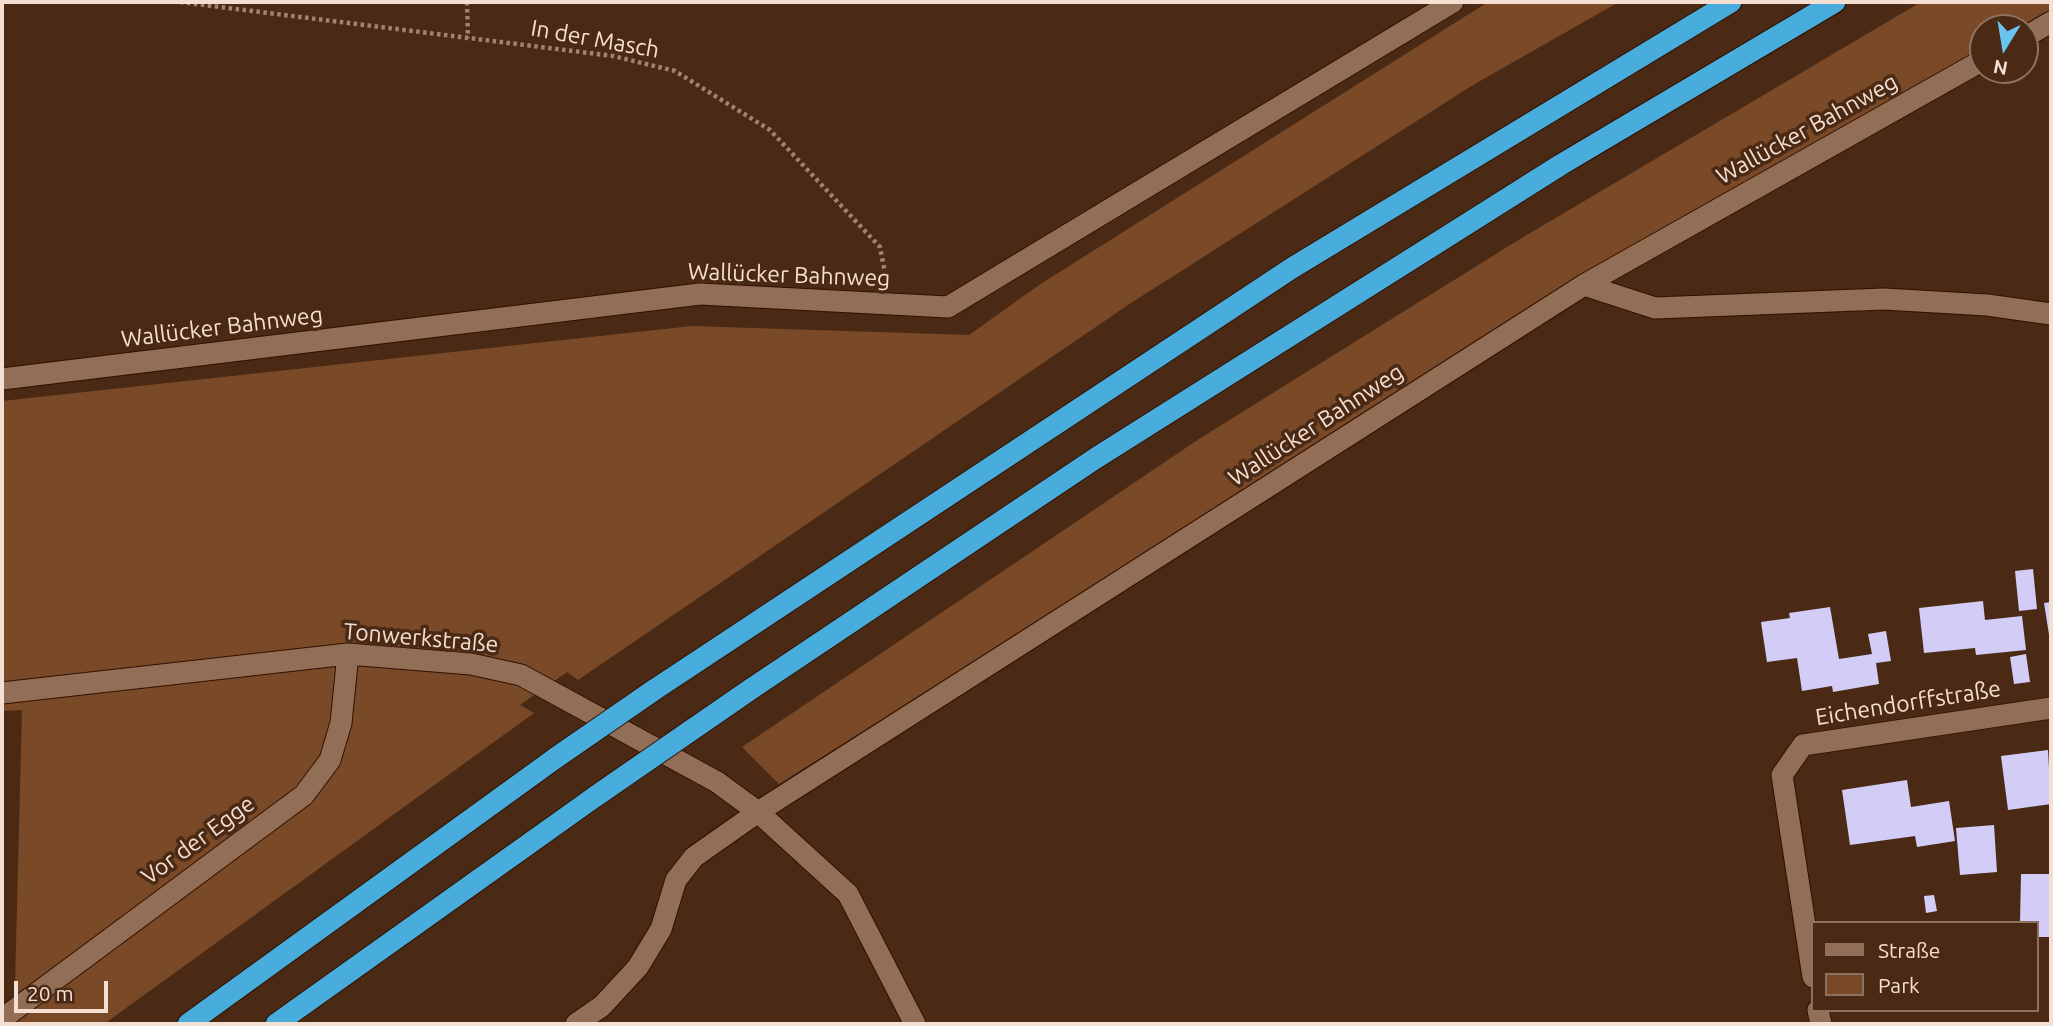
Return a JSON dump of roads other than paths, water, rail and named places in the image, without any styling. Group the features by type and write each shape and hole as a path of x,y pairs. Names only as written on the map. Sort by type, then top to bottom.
{"highway":[{"path":"188,1024 654,690 1292,268 1731,2"},
{"path":"276,1024 596,796 1096,458 1562,164 1835,2"}],"street":[{"name":"Wallücker Bahnweg","path":"2,379 700,294 948,307 1453,2"},
{"name":"Wallücker Bahnweg","path":"758,812 1584,285 1969,68"},
{"path":"1584,285 1655,308 1884,299 1987,305 2051,314"},
{"name":"Tonwerkstraße","path":"2,693 348,654 471,664 521,675 717,782 758,812 848,894 915,1024"},
{"name":"Vor der Egge","path":"2,1019 304,795 330,760 341,723 348,654"},
{"name":"Eichendorffstraße","path":"1812,970 1782,775 1803,746 2051,708"},
{"path":"576,1024 602,1006 638,968 661,929 676,880 694,857 758,812"}]}
